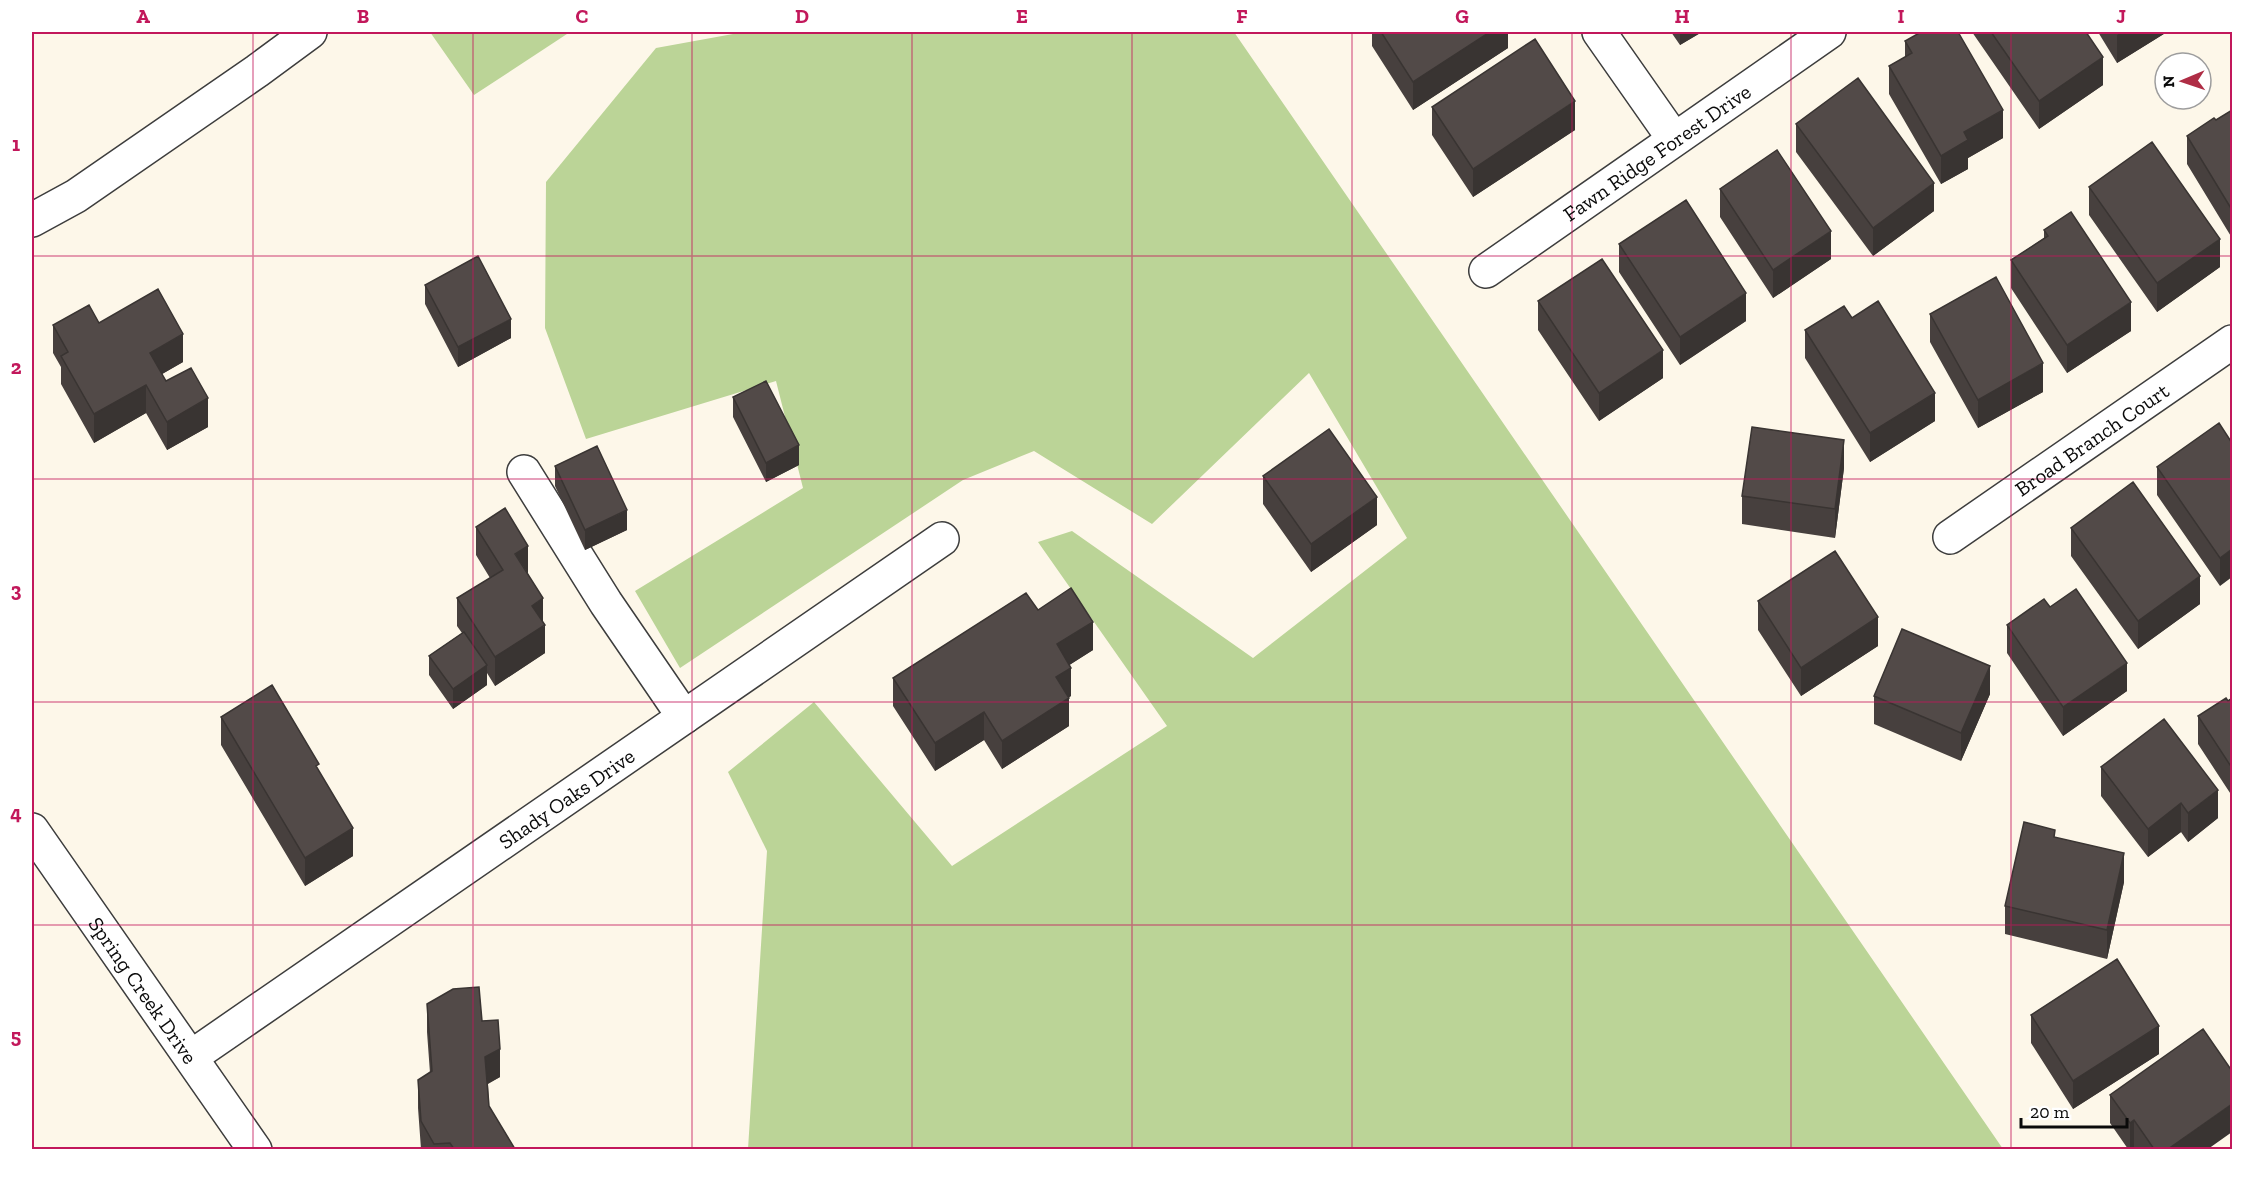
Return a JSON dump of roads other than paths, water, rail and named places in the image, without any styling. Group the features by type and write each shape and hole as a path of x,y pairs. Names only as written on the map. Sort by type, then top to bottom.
{"street":[{"path":"32,220 76,196 310,32"},
{"path":"1599,32 1674,139"},
{"name":"Fawn Ridge Forest Drive","path":"1486,271 1829,32"},
{"name":"Broad Branch Court","path":"1950,537 2232,342"},
{"path":"524,472 606,603 684,717"},
{"name":"Shady Oaks Drive","path":"190,1058 942,539"},
{"name":"Spring Creek Drive","path":"32,830 255,1149"}]}
